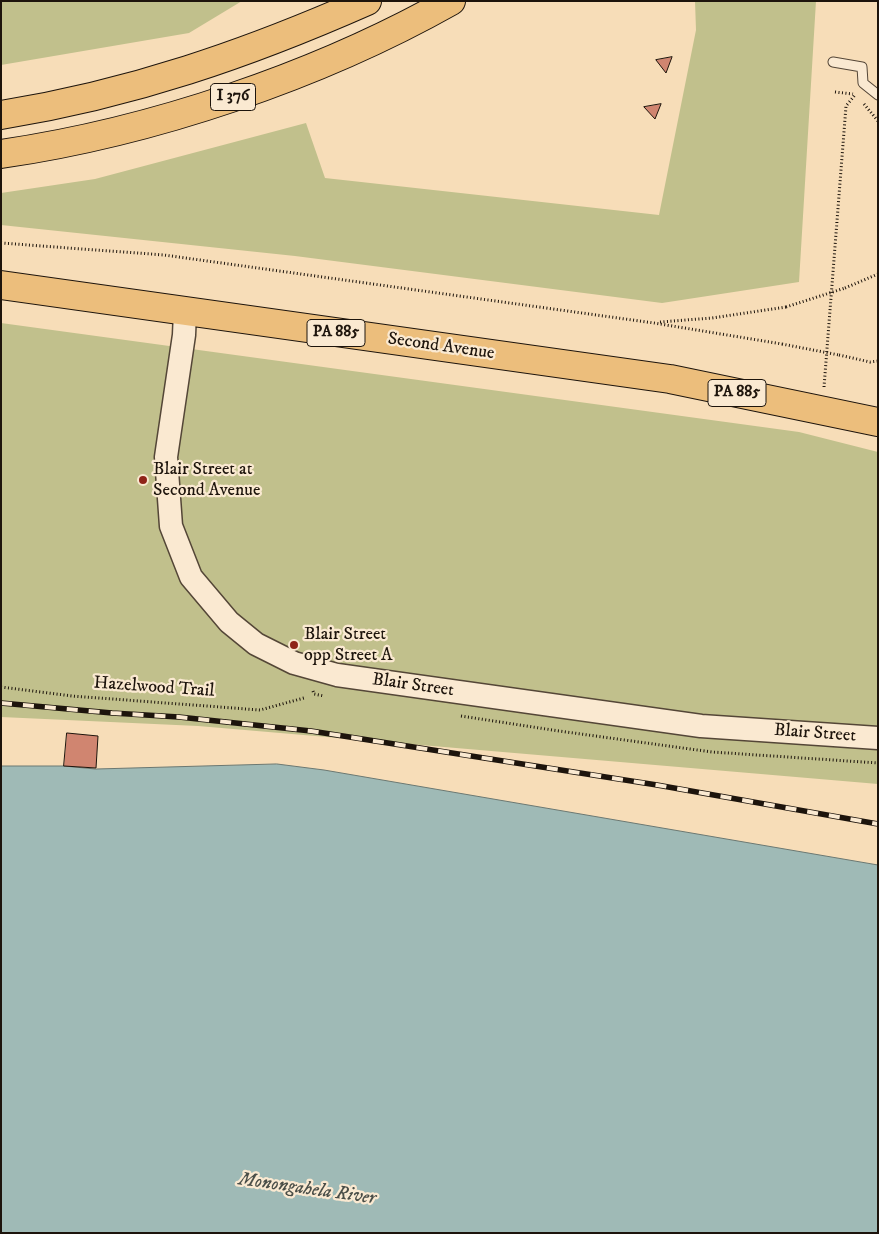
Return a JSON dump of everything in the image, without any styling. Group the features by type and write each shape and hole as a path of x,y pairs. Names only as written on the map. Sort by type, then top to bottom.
{"main road":[{"name":"I 376","path":"1,115 55,105 162,79 266,44 367,1"},
{"name":"I 376","path":"1,154 118,131 227,99 332,59 384,36 451,1"},
{"name":"Second Avenue","path":"1,284 185,312 670,379 878,422"}],"street":[{"name":"Blair Street","path":"185,312 184,335 166,457 171,526 191,577 230,622 256,644 294,663 337,676 701,726 878,738"}],"lane":[{"path":"833,62 862,67 863,82 878,95"}],"path":[{"path":"835,92 856,94 878,122"},
{"path":"824,389 846,106 856,94"},
{"path":"1,243 164,255 654,323 782,344 870,362 878,361"},
{"path":"654,323 712,318 786,307 844,288 878,274"},
{"name":"Hazelwood Trail","path":"1,687 72,696 260,710 304,698"}],"shaded area":[{"path":"1,1 242,1 189,33 1,65"},
{"path":"695,1 816,1 799,282 662,303 295,256 1,225 1,193 95,179 306,123 325,178 659,215 696,30"},
{"path":"1,323 799,432 878,452 878,784 198,726 1,717"}],"water":[{"name":"Monongahela River","path":"277,764 324,770 878,865 878,1233 1,1233 1,766 64,766 95,769"}],"building":[{"path":"672,57 666,73 656,60"},
{"path":"661,104 655,119 644,107"},
{"path":"67,733 98,736 96,768 64,766"}],"railway":[{"path":"1,703 179,717 311,731 657,785 878,824"}],"place":[{"name":"Blair Street at Second Avenue","path":"143,480"},
{"name":"Blair Street opp Street A","path":"294,645"}]}
